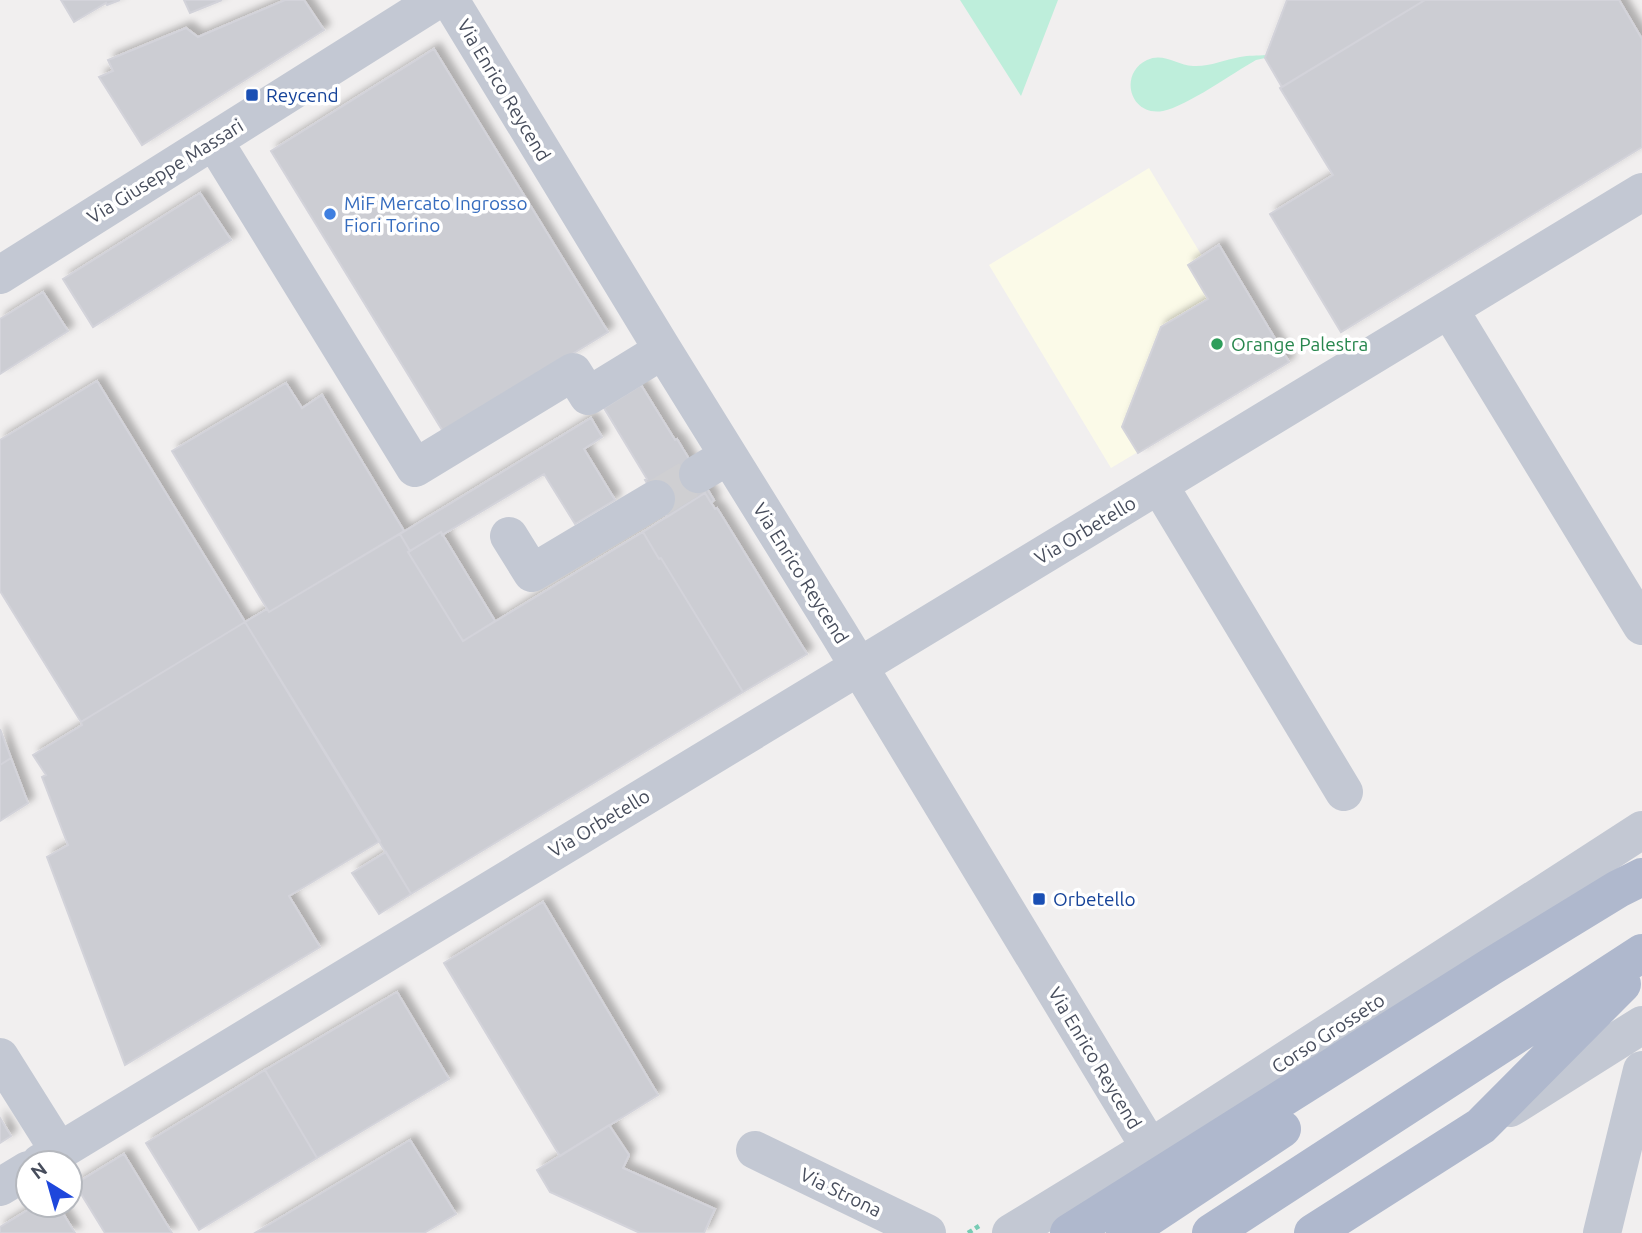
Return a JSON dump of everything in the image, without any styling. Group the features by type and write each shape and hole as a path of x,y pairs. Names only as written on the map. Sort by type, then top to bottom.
{"main road":[{"name":"Corso Grosseto","path":"1069,1233 1492,966 1642,877"},
{"path":"1125,1233 1642,890"},
{"path":"1211,1233 1642,953"},
{"path":"1312,1233 1481,1126 1642,966"}],"street":[{"name":"Via Giuseppe Massari","path":"0,275 437,0"},
{"name":"Via Enrico Reycend","path":"450,0 663,350 713,465 858,666 1150,1148"},
{"path":"214,141 415,468 573,372 588,396 663,350"},
{"name":"Via Orbetello","path":"64,1149 1642,192"},
{"path":"1449,309 1642,626"},
{"path":"1159,485 1344,792"},
{"path":"509,536 532,573 656,499"},
{"name":"Corso Grosseto","path":"1012,1233 1150,1148 1642,830"},
{"path":"1481,1126 1642,1025"},
{"path":"0,1057 38,1149"},
{"path":"1602,1233 1642,1070"},
{"name":"Via Strona","path":"755,1150 927,1233"}],"shaded area":[{"path":"1149,168 1202,256 1219,245 1289,362 1111,468 989,265"}],"green space":[{"path":"960,0 1058,0 1021,96"},
{"path":"1266,55 1197,96 1163,111 1143,108 1132,93 1133,75 1138,66 1153,58 1199,66 1243,56"}],"building":[{"path":"61,0 120,0 107,5 106,3 74,22"},
{"path":"184,0 222,0 190,13"},
{"path":"285,0 304,0 324,30 142,145 99,77 113,71 108,60 186,28 198,37"},
{"path":"1287,0 1425,0 1282,87 1265,58"},
{"path":"1425,0 1619,0 1642,39 1642,147 1341,332 1270,214 1333,175 1280,88"},
{"path":"434,49 608,332 444,433 271,151"},
{"path":"200,193 231,240 93,327 63,279"},
{"name":"Orange Palestra","path":"1219,245 1289,362 1138,453 1122,427 1161,327 1208,299 1188,265"},
{"path":"43,292 68,331 0,374 0,319"},
{"path":"97,381 245,622 81,722 0,591 0,440"},
{"path":"286,383 302,408 322,395 404,531 269,612 172,451"},
{"path":"641,385 714,500 711,503 705,493 667,517 645,480 647,479 604,408"},
{"path":"591,418 602,437 584,449 615,500 575,524 544,474 410,551 400,534"},
{"path":"705,493 715,509 717,508 807,654 743,692 643,532"},
{"path":"441,532 495,621 463,641 408,552"},
{"path":"643,532 743,692 411,894 245,622 267,609 269,612 400,534 410,551 408,552 463,641"},
{"path":"245,622 380,841 289,896 320,947 125,1065 47,857 68,845 42,777 46,775 33,755 82,725 81,722"},
{"path":"0,729 11,758 0,765"},
{"path":"11,758 28,803 0,821 0,765"},
{"path":"386,852 411,894 379,914 352,873"},
{"path":"543,902 658,1095 560,1156 444,963"},
{"path":"397,992 449,1079 317,1158 265,1070"},
{"path":"265,1070 317,1158 199,1230 146,1143"},
{"path":"0,1118 11,1136 0,1143"},
{"path":"609,1125 629,1155 623,1168 715,1209 704,1233 640,1233 550,1192 537,1170"},
{"path":"410,1140 456,1214 424,1233 255,1233"},
{"path":"124,1154 172,1233 105,1233 84,1199 84,1178"},
{"path":"14,1218 66,1219 75,1233 0,1233 0,1227"}],"tunnel":[{"path":"656,499 698,474"}],"place":[{"name":"Reycend","path":"252,95"},
{"name":"MiF Mercato Ingrosso Fiori Torino","path":"330,214"},
{"name":"Orange Palestra","path":"1217,344"},
{"name":"Orbetello","path":"1039,899"}]}
